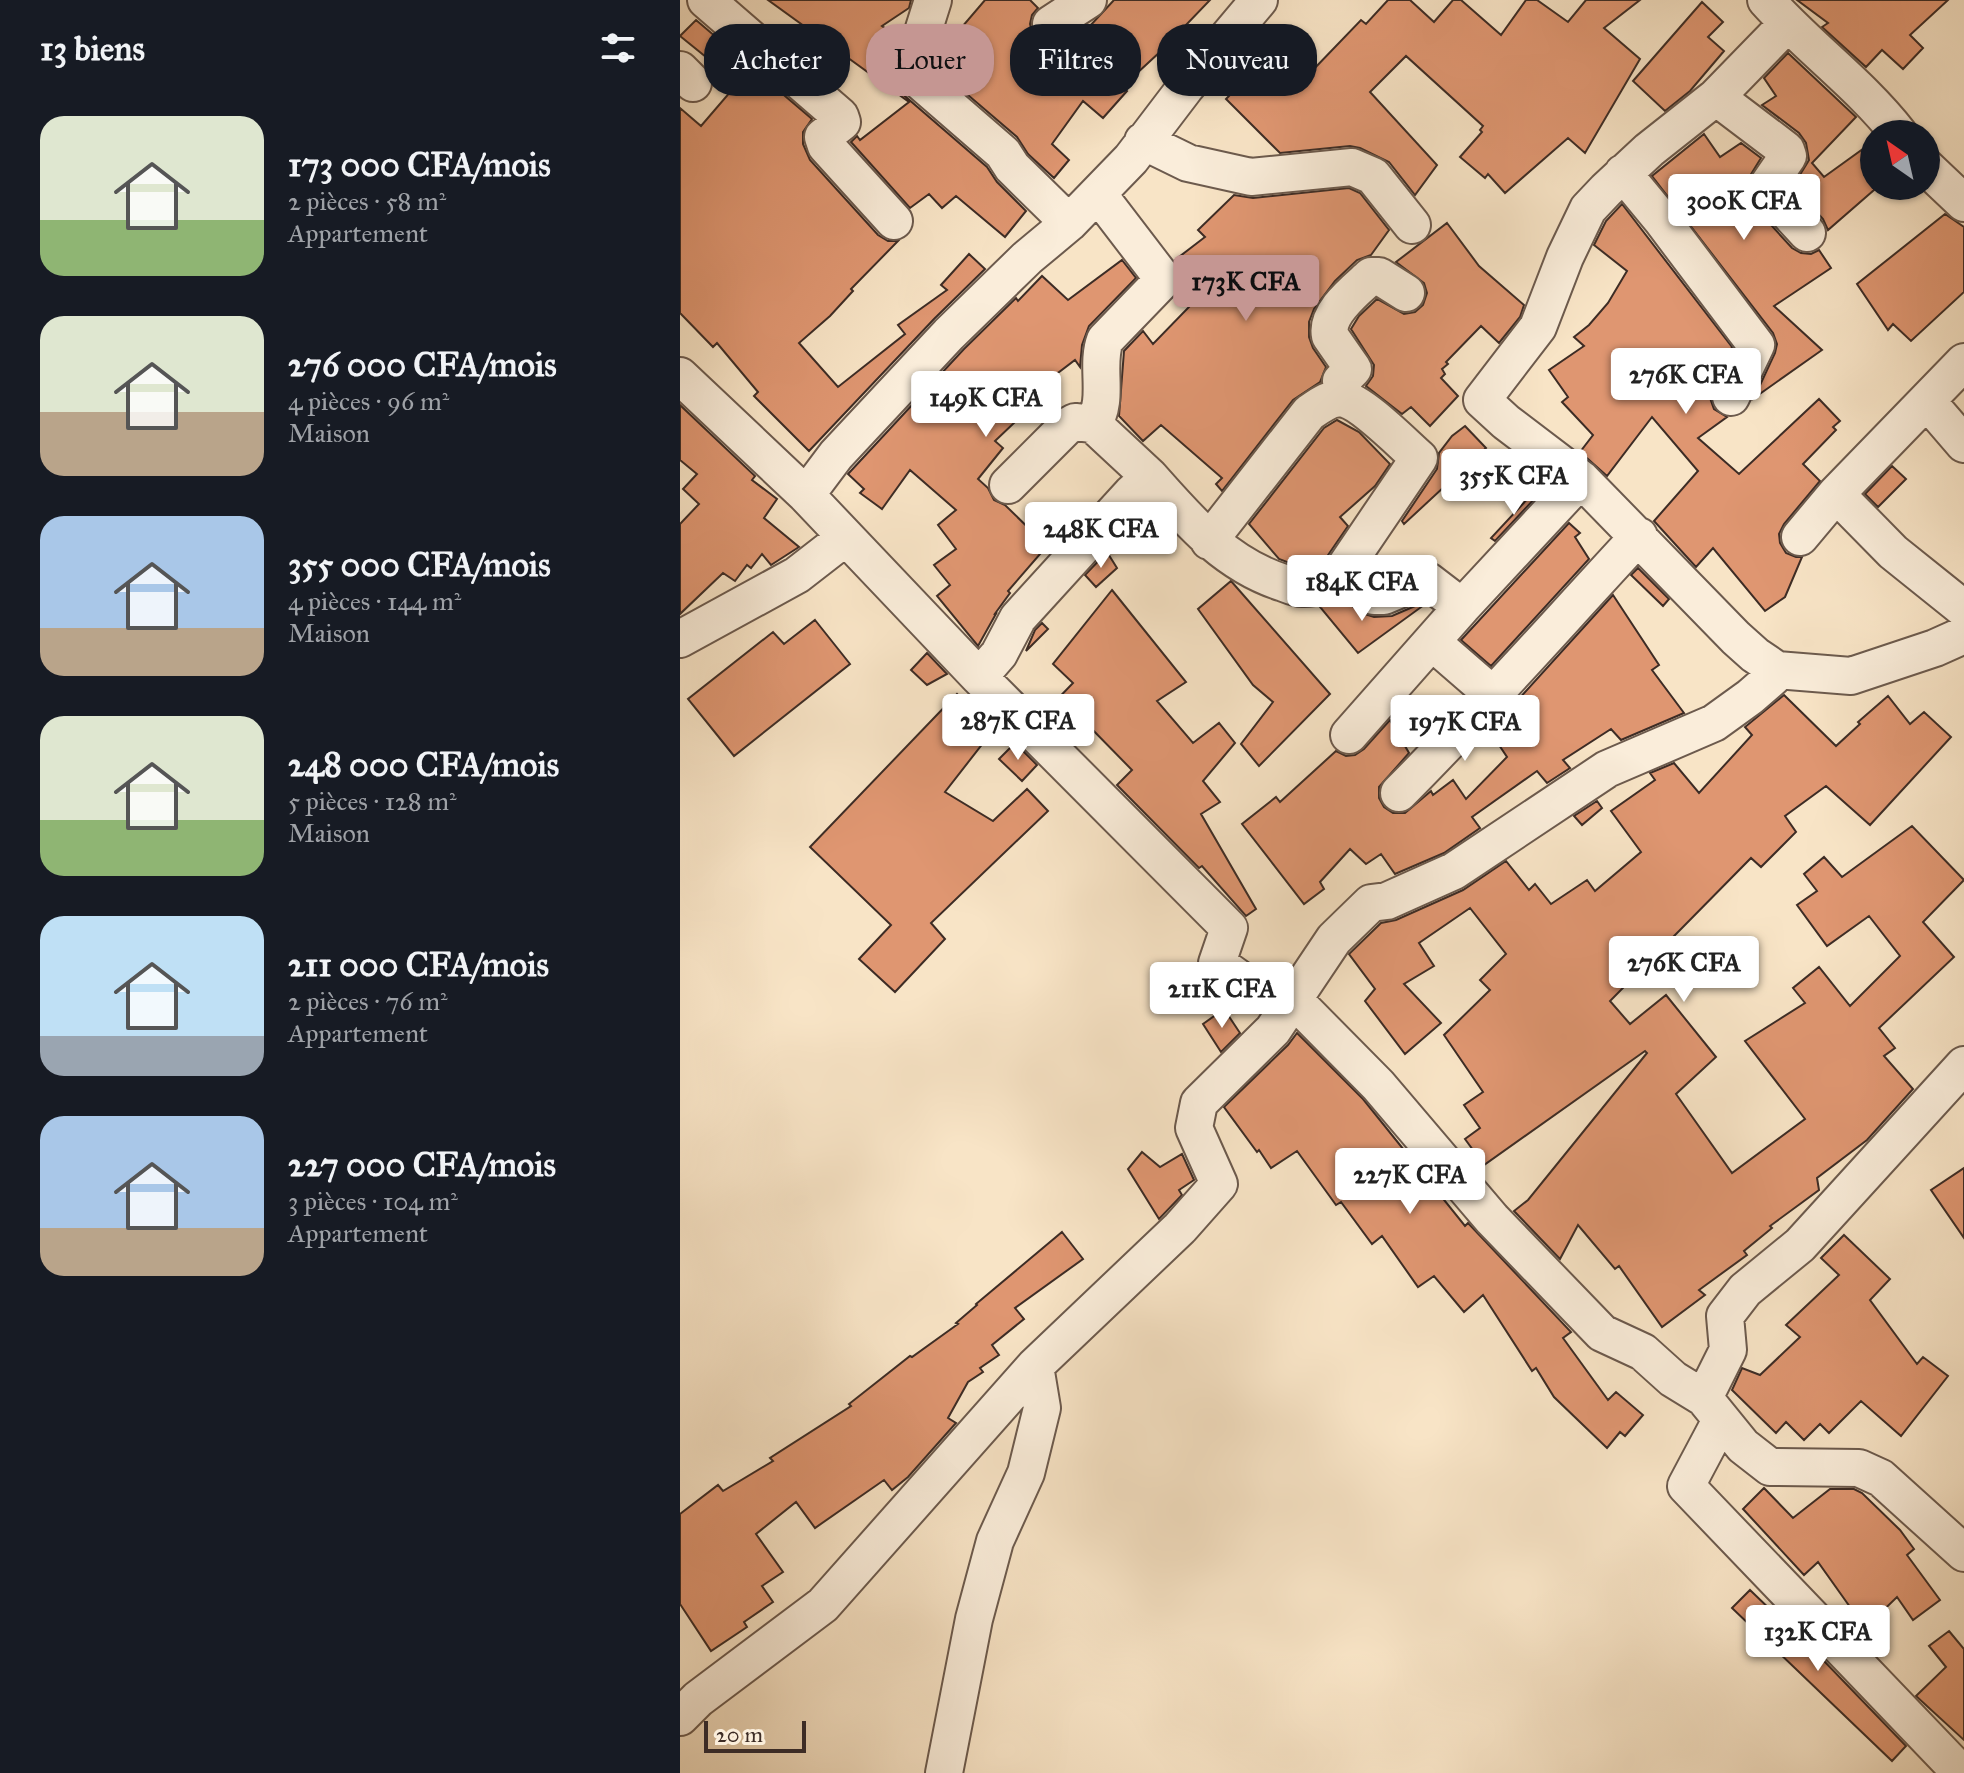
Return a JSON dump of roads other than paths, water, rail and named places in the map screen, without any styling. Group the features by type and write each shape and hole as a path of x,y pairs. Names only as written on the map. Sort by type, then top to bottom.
{"street":[{"path":"706,0 840,116 842,122 823,137 826,146 894,221"},
{"path":"933,0 911,70 913,75 1003,153 1012,167 1069,223"},
{"path":"1051,24 1088,0"},
{"path":"806,495 836,455 949,334 1027,258 1069,223 1131,159 1259,0"},
{"path":"1888,120 1777,12 1716,97 1623,173 1588,209 1565,257 1538,327 1482,400 1581,479 1736,638 1777,670 1851,676 1964,635"},
{"path":"1716,97 1786,150 1788,156 1766,188 1807,233"},
{"path":"1143,141 1188,163 1251,177 1352,167 1373,176 1412,225"},
{"path":"1623,173 1756,345 1731,397"},
{"path":"1940,180 1964,203"},
{"path":"1093,424 1100,411 1101,351 1105,340 1160,283 1160,275 1098,194"},
{"path":"1344,399 1341,381 1353,369 1330,336 1328,330 1331,322 1344,300 1371,276 1379,276 1406,293"},
{"path":"1800,537 1836,494 1964,362"},
{"path":"680,376 806,495 979,677 1229,928 1217,963 1252,988 1293,999 1378,1085 1492,1219 1602,1333 1643,1352 1713,1409 1743,1446 1770,1467 1859,1468 1881,1478 1964,1553"},
{"path":"1008,485 1066,427 1075,422 1093,424 1150,477 1209,541 1262,576 1302,589 1326,583 1341,573 1419,458 1365,411 1344,399 1333,399 1309,413 1209,541"},
{"path":"1927,401 1964,444"},
{"path":"979,677 999,654 1018,618 1150,477"},
{"path":"1349,735 1581,479"},
{"path":"1836,494 1893,552 1964,609"},
{"path":"1399,793 1461,731 1639,536"},
{"path":"680,639 797,575 846,537"},
{"path":"1341,573 1374,596 1384,596 1420,581 1428,581 1462,607"},
{"path":"1432,642 1492,694"},
{"path":"680,1717 698,1699 823,1605 1035,1366 1180,1228 1219,1184 1194,1128 1199,1103 1273,1030 1334,939 1371,903 1387,901 1454,871 1607,769 1714,723 1750,697 1777,670"},
{"path":"1961,1773 1686,1486 1713,1409 1728,1350 1725,1316 1745,1290 1800,1245 1964,1065"},
{"path":"944,1773 974,1619 995,1541 1026,1473 1042,1408 1035,1366"}]}
